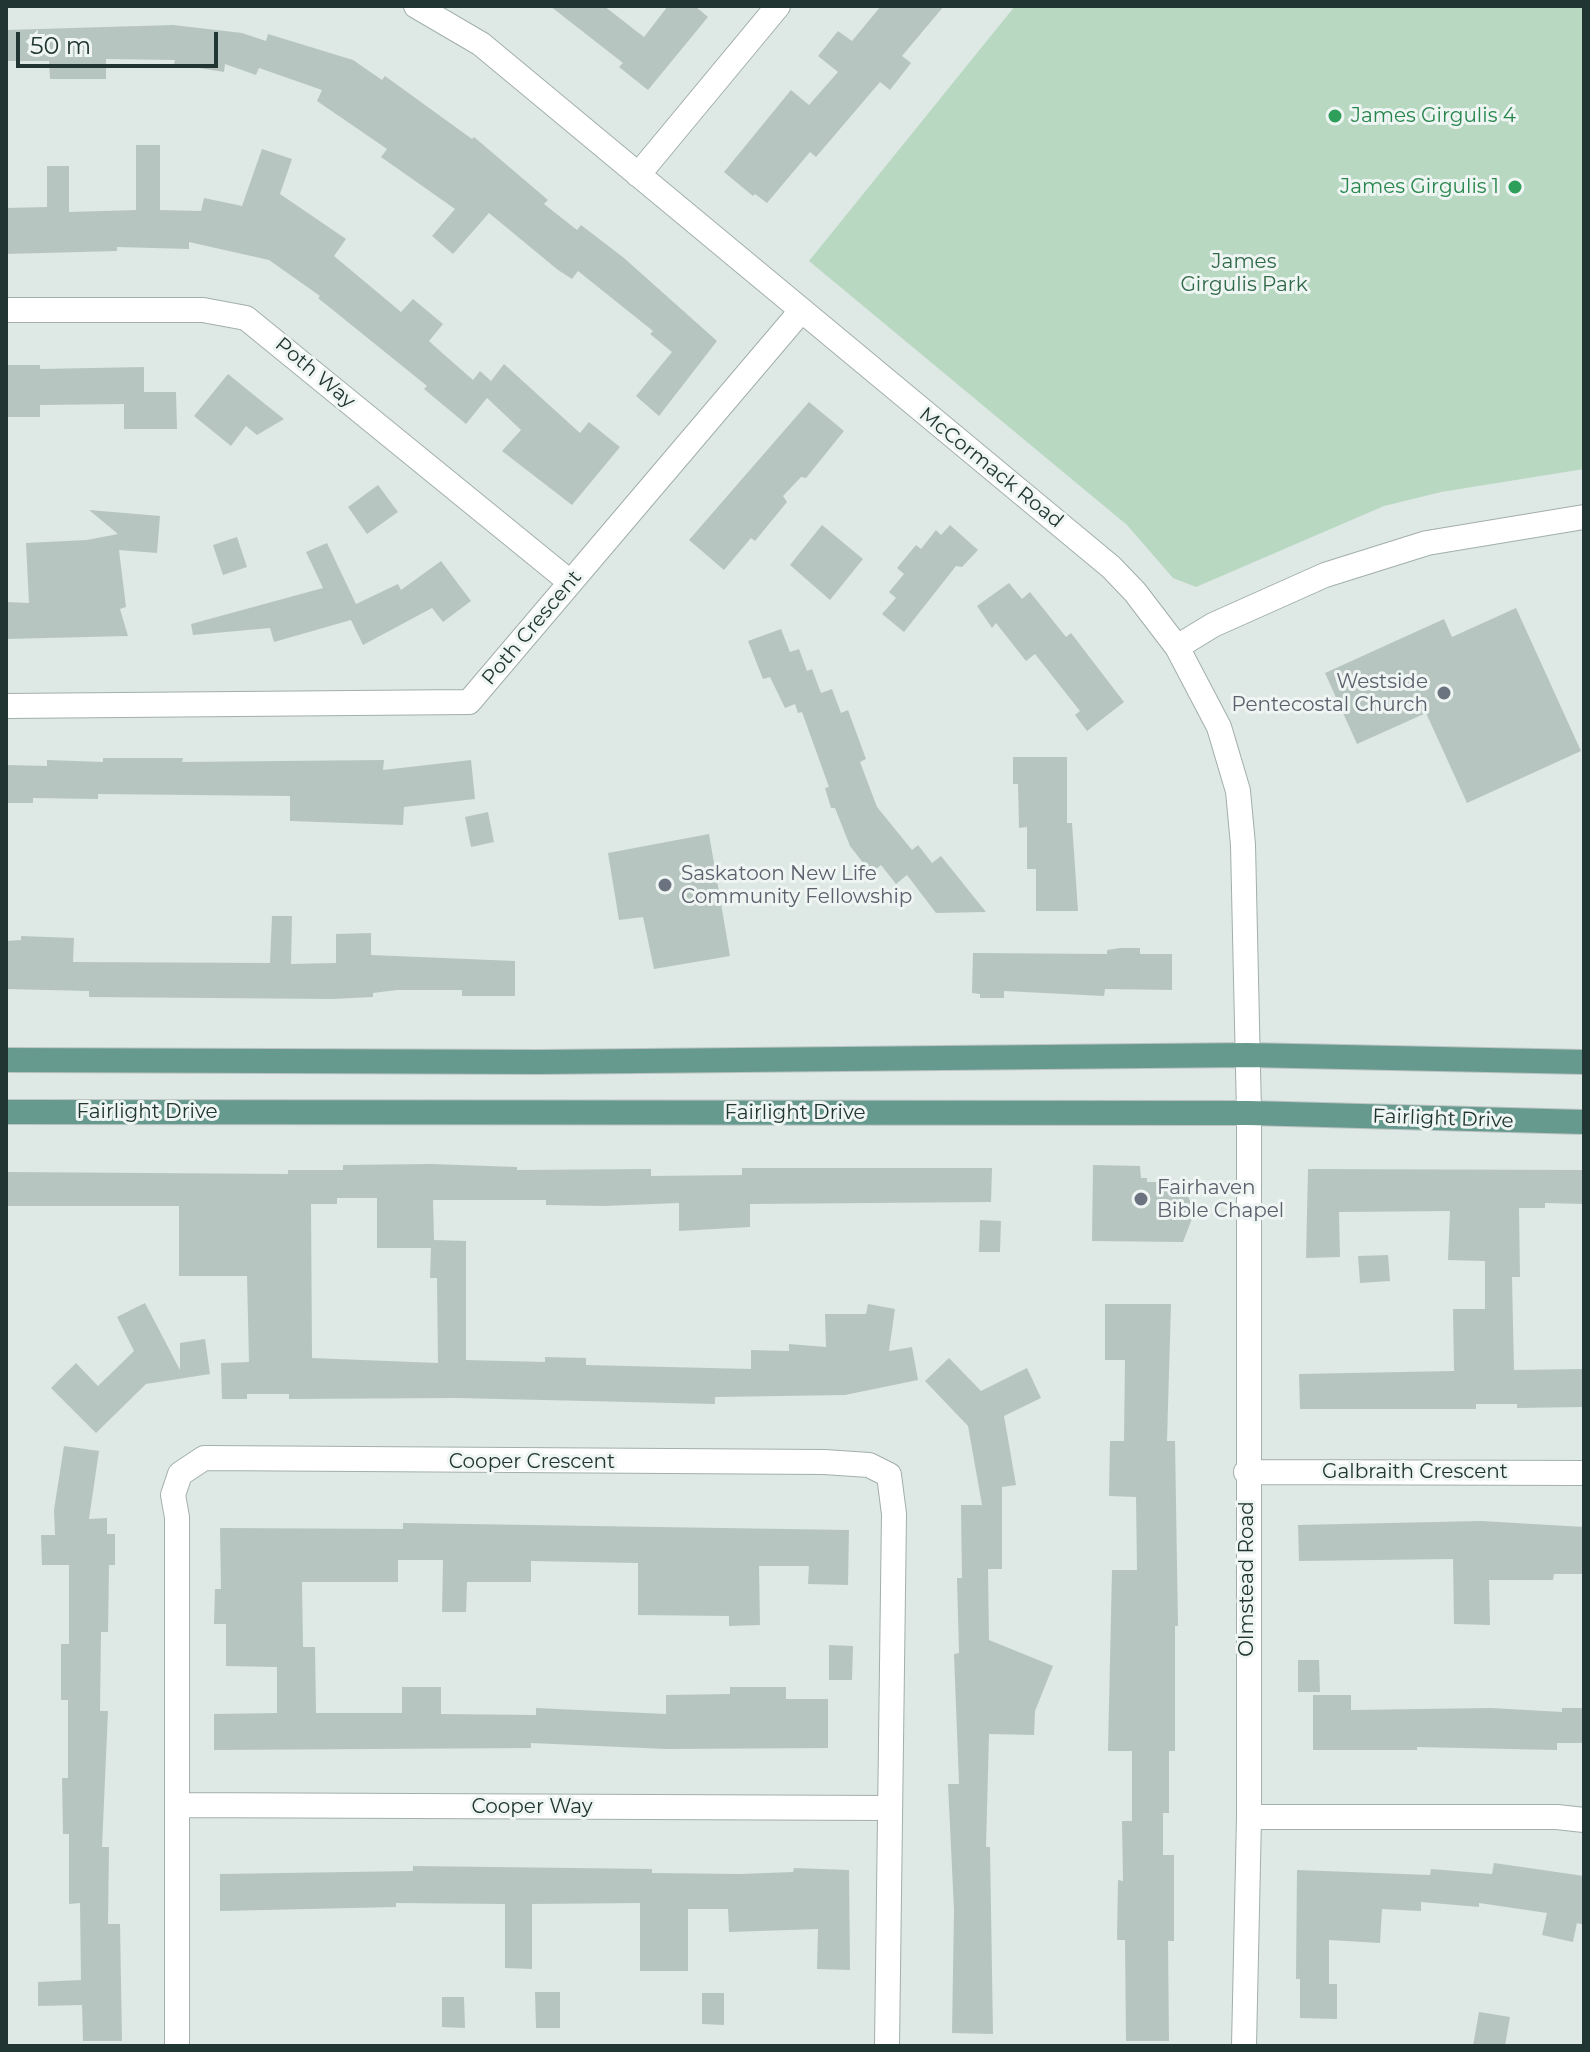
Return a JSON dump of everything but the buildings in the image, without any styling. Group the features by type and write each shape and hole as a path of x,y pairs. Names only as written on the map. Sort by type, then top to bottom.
{"main road":[{"path":"6,1060 555,1062 1247,1055 1584,1062"},
{"name":"Fairlight Drive","path":"6,1112 1249,1113 1584,1122"}],"street":[{"name":"McCormack Road","path":"416,6 481,44 1111,567 1135,592 1177,647 1219,727 1242,817 1249,1113"},
{"path":"638,175 778,6"},
{"name":"Poth Way","path":"6,310 203,310 246,318 570,582"},
{"name":"Poth Crescent","path":"6,706 469,702 801,311"},
{"path":"1177,647 1213,625 1325,575 1402,550 1427,543 1584,517"},
{"name":"Olmstead Road","path":"1244,2046 1249,1817 1246,1472 1249,1113"},
{"name":"Cooper Crescent","path":"177,2046 177,1517 173,1495 180,1474 204,1458 824,1462 869,1465 889,1475 894,1514 887,1808 887,2046"},
{"name":"Galbraith Crescent","path":"1246,1472 1584,1473"},
{"name":"Cooper Way","path":"177,1805 887,1808"},
{"path":"1249,1817 1557,1817 1584,1820"}],"green space":[{"name":"James Girgulis Park","path":"1015,6 1584,6 1584,469 1441,492 1384,506 1196,587 1173,578 1127,525 809,261"}],"place":[{"name":"James Girgulis 4","path":"1335,116"},
{"name":"James Girgulis 1","path":"1515,187"},
{"name":"Westside Pentecostal Church","path":"1444,693"},
{"name":"Saskatoon New Life Community Fellowship","path":"665,885"},
{"name":"Fairhaven Bible Chapel","path":"1141,1199"}]}
